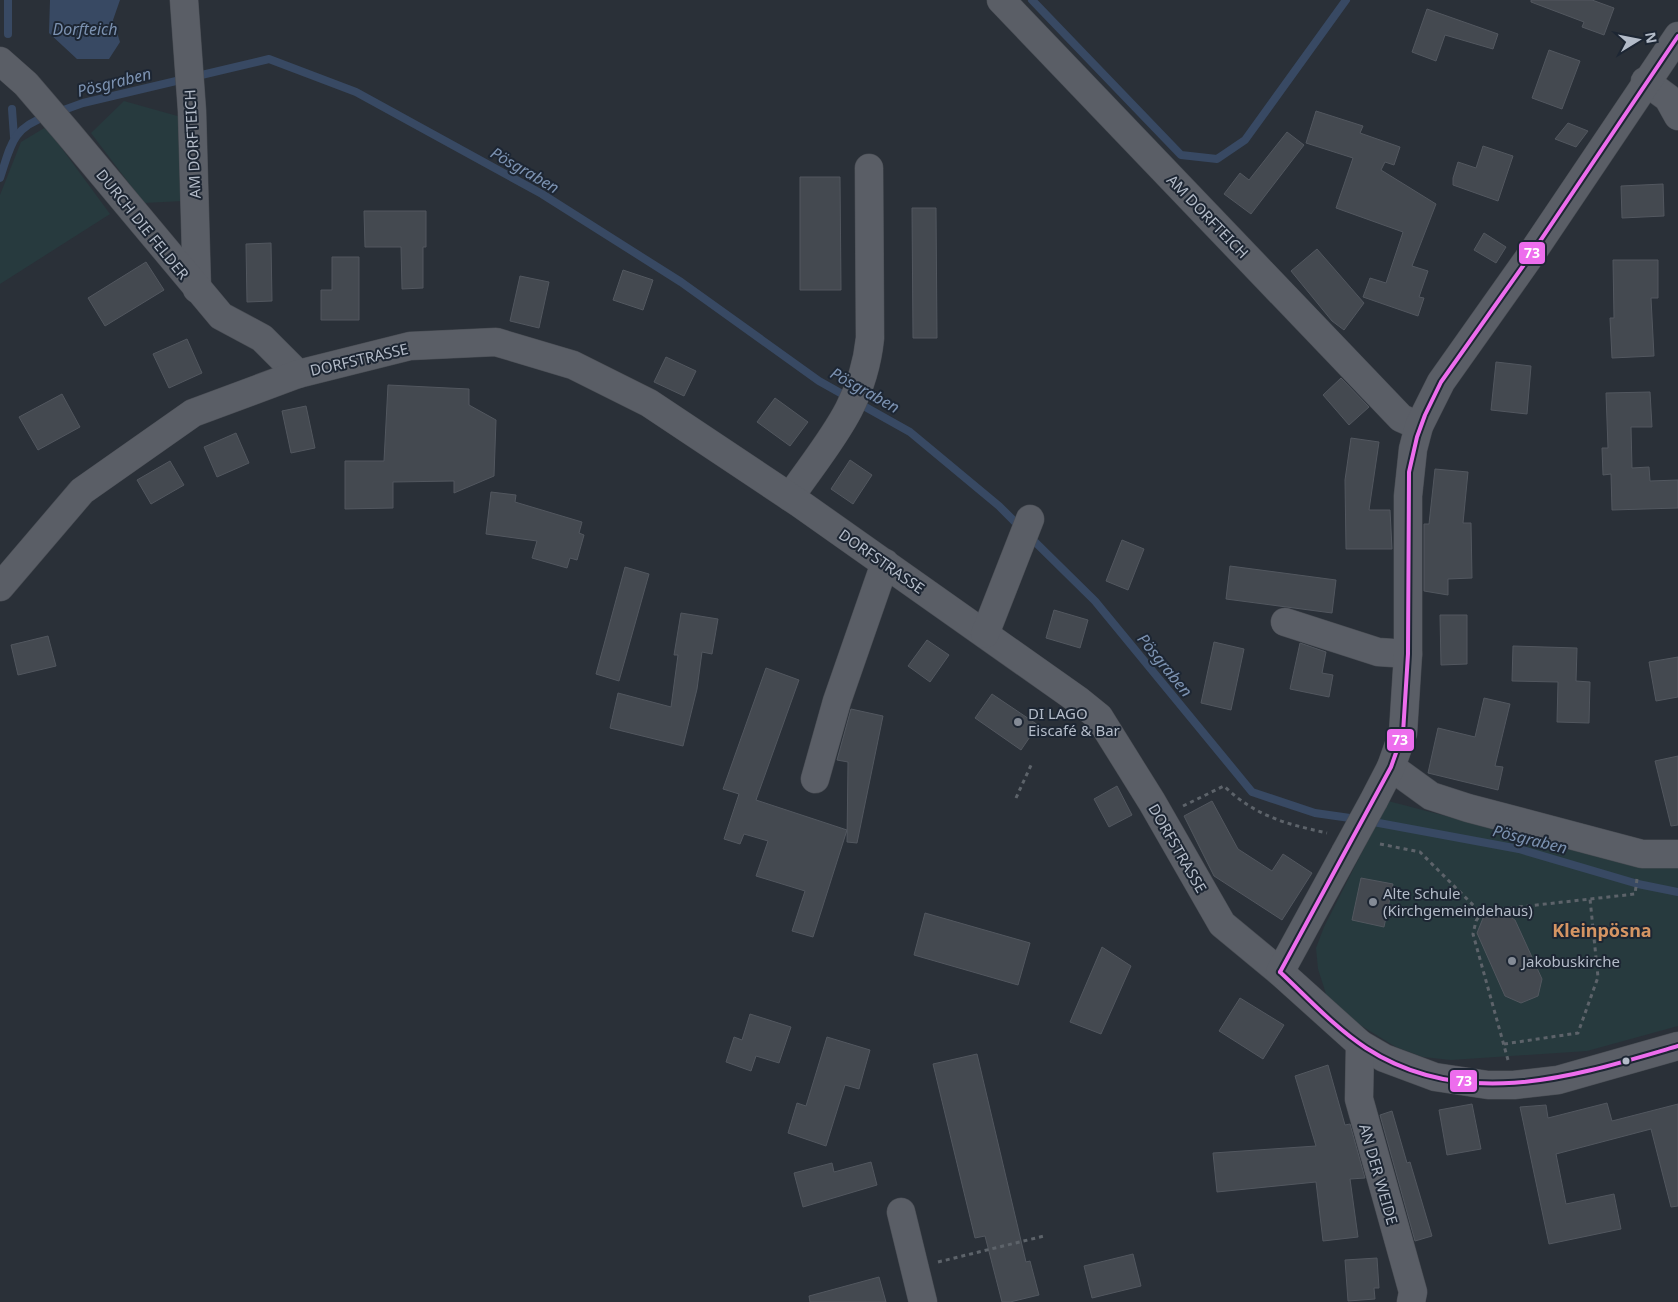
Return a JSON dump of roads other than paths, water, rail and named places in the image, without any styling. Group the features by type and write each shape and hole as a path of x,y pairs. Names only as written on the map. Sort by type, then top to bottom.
{"street":[{"name":"AM DORFTEICH","path":"184,0 192,111 197,289"},
{"name":"AM DORFTEICH","path":"1001,0 1401,418 1419,426"},
{"path":"1280,972 1391,767 1403,733 1408,654 1408,496 1413,448 1419,426 1441,382 1528,259 1645,82 1678,36"},
{"name":"DURCH DIE FELDER","path":"0,61 26,84 221,316 262,338 298,374"},
{"path":"1645,82 1668,98 1678,116"},
{"path":"790,496 849,412 862,384 867,366 870,338 869,168"},
{"name":"DORFSTRASSE","path":"0,588 82,491 193,413 298,374 410,346 496,342 572,365 649,403 790,496 1078,700 1099,717 1152,802 1222,924 1280,972 1360,1044 1384,1058 1436,1077 1479,1084 1514,1085 1558,1080 1678,1046"},
{"path":"985,634 1026,528"},
{"path":"814,779 837,701 885,563"},
{"path":"1285,622 1378,652 1408,654"},
{"path":"1391,767 1431,796 1468,808 1642,854 1678,854"},
{"name":"AN DER WEIDE","path":"1360,1044 1358,1099 1413,1292 1411,1302"},
{"path":"901,1212 923,1302"}],"water":[{"name":"Dorfteich","path":"50,0 120,0 113,20 120,42 109,59 77,59 49,33"}],"waterway":[{"path":"8,0 8,34"},
{"path":"1032,0 1181,155 1217,159 1245,140 1346,0"},
{"name":"Pösgraben","path":"58,112 83,103 269,59 356,92 542,194 681,282 819,381 910,432 999,506 1021,528"},
{"path":"12,109 14,137"},
{"name":"Pösgraben","path":"0,178 10,147 20,132 26,126 47,116"},
{"name":"Pösgraben","path":"1029,536 1095,601 1252,792 1315,813 1357,819"},
{"name":"Pösgraben","path":"1368,821 1519,849 1638,884 1678,892"}],"place":[{"name":"DI LAGO Eiscafé & Bar","path":"1018,722"},
{"name":"Alte Schule (Kirchgemeindehaus)","path":"1373,902"},
{"name":"Jakobuskirche","path":"1512,961"}],"district":[{"name":"Kleinpösna","path":"1602,930"}]}
